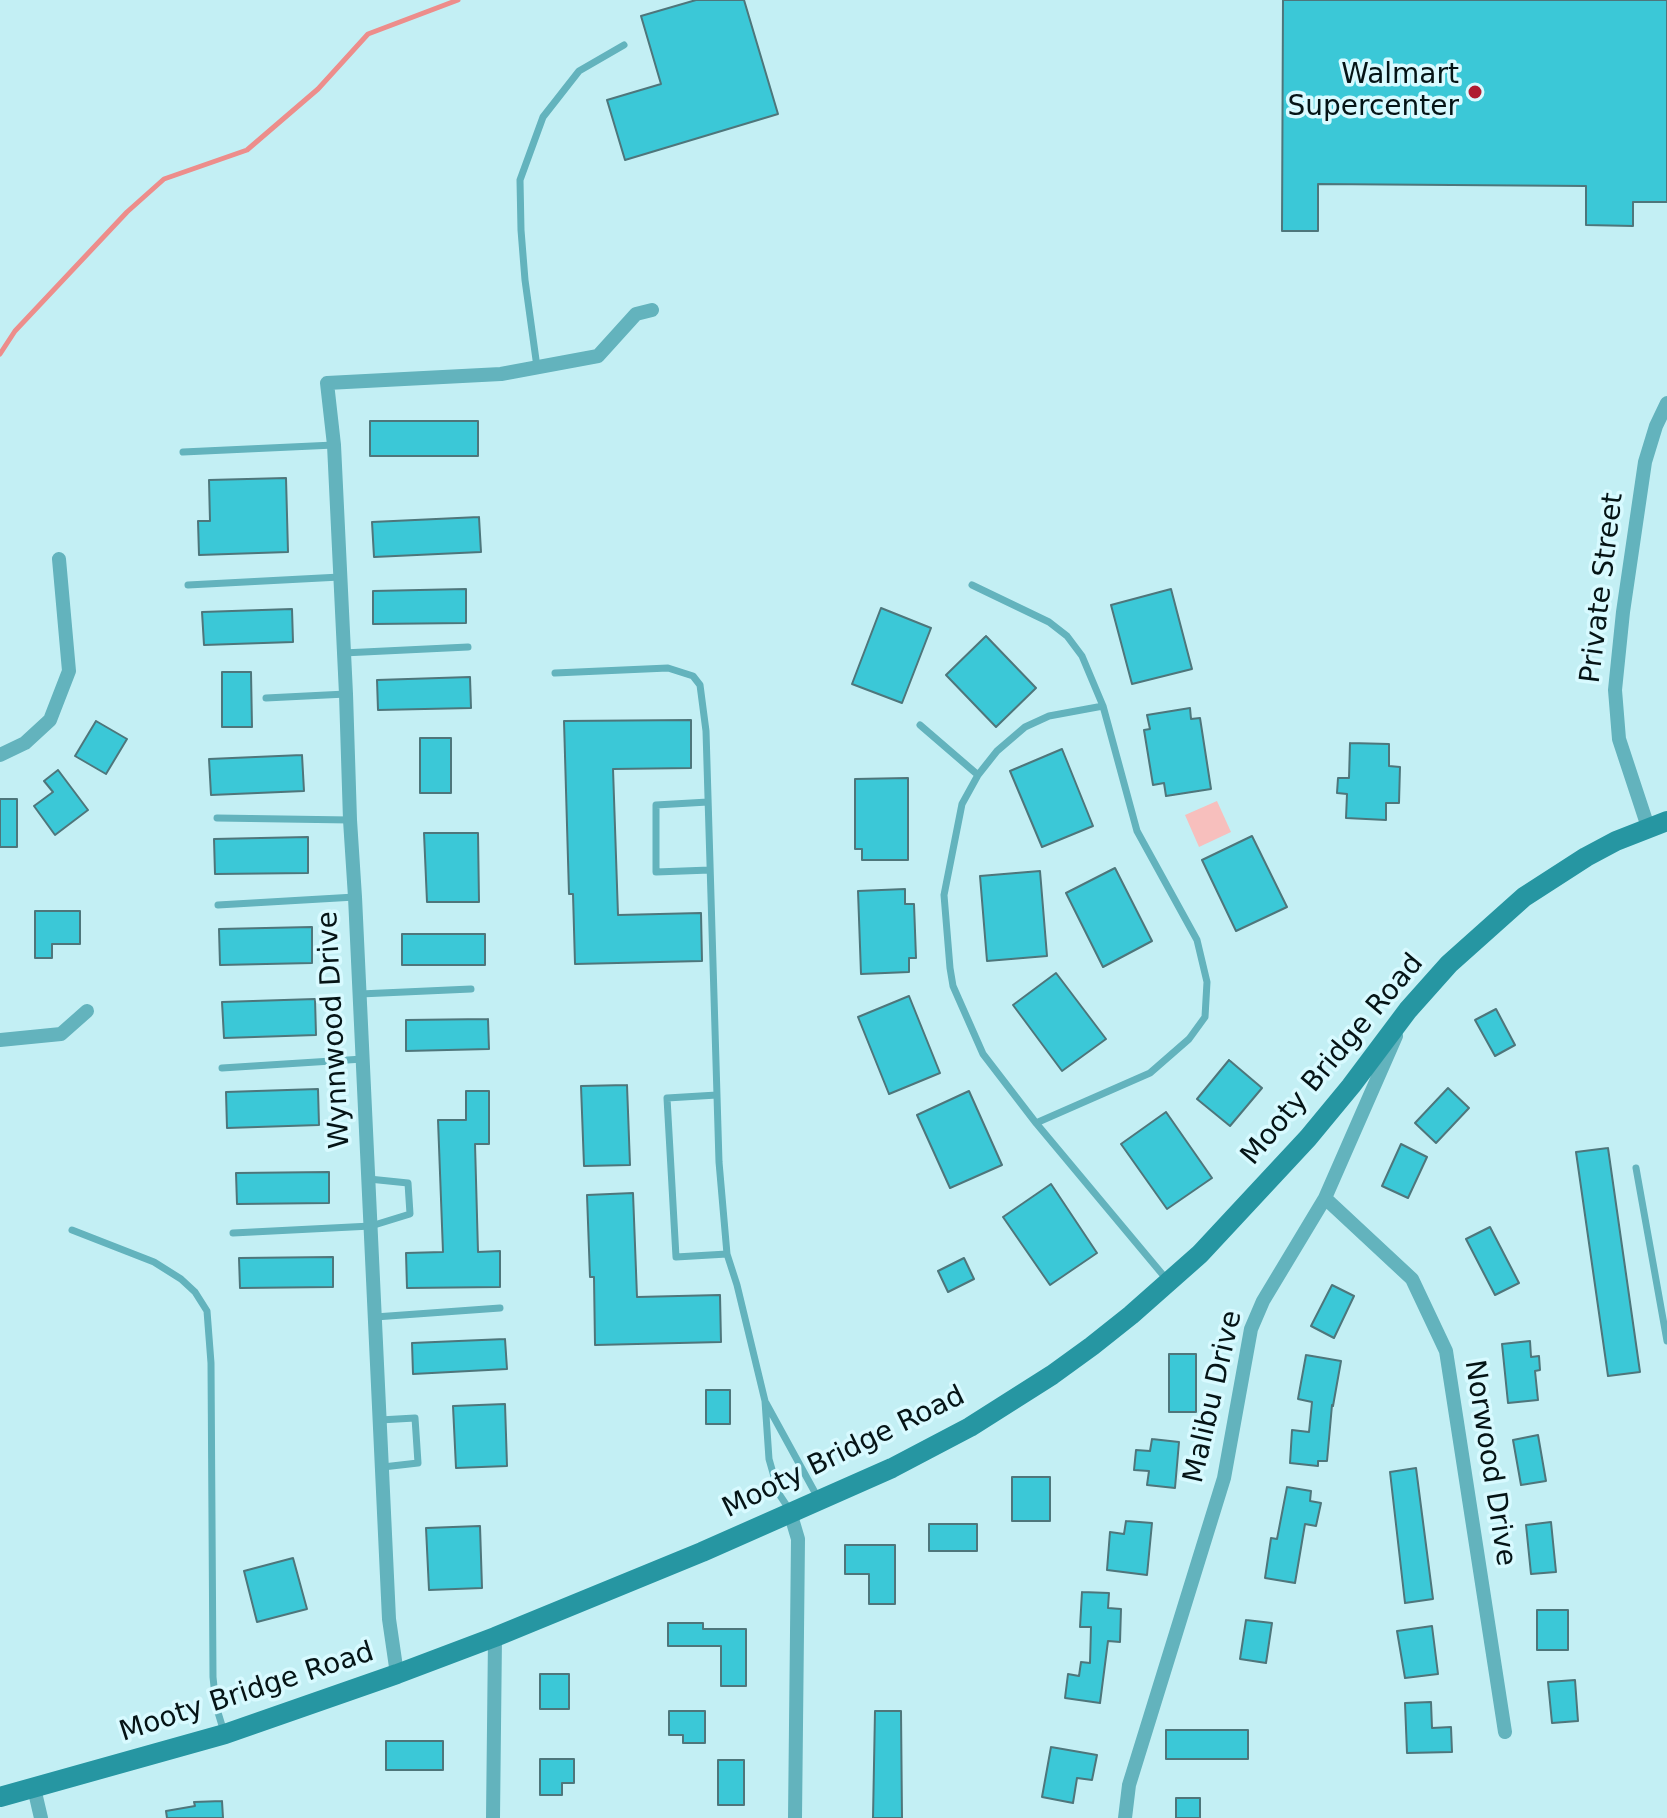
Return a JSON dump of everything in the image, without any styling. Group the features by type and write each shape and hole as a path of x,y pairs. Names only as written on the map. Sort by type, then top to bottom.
{"main road":[{"name":"Mooty Bridge Road","path":"0,1797 225,1734 495,1637 819,1501 927,1450 1011,1402 1092,1346 1169,1283 1235,1219 1308,1138 1408,1010 1449,964 1524,897 1586,857 1657,824"}],"street":[{"path":"537,367 598,356 636,314 652,310"},
{"name":"Wynnwood Drive","path":"397,1674 389,1619 334,445 327,383 501,374 537,367"},
{"name":"Private Street","path":"1657,824 1619,739 1615,690 1645,462 1667,403"},
{"path":"0,755 25,743 50,720 69,671 59,559"},
{"name":"Malibu Drive","path":"1125,1818 1129,1785 1224,1478 1251,1329 1263,1301 1325,1198 1408,1010"},
{"path":"0,1040 61,1034 87,1011"},
{"name":"Norwood Drive","path":"1325,1198 1412,1279 1446,1351 1505,1732"},
{"path":"790,1512 798,1539 795,1818"},
{"path":"493,1818 495,1637"},
{"path":"34,1788 41,1818"}],"lane":[{"path":"537,367 525,280 520,180 543,117 579,71 624,45"},
{"path":"183,452 334,445"},
{"path":"188,585 340,577"},
{"path":"972,585 1049,622 1067,636 1082,656 1103,706 1137,831 1197,940 1207,982 1205,1017 1189,1039 1150,1073 1036,1123"},
{"path":"343,653 468,647"},
{"path":"555,673 668,668 693,676 700,685 708,802 719,1162 727,1254 765,1401 769,1459 779,1494 790,1512"},
{"path":"266,698 346,694"},
{"path":"1103,706 1049,716 1025,727 997,751 978,775 962,804 944,895 953,986 983,1054 1169,1283"},
{"path":"920,725 978,775"},
{"path":"708,802 656,805 656,872 710,870"},
{"path":"217,818 350,820"},
{"path":"218,905 355,897"},
{"path":"360,994 471,989"},
{"path":"222,1068 363,1059"},
{"path":"717,1095 667,1098 676,1257 727,1254"},
{"path":"1636,1168 1667,1341"},
{"path":"233,1233 371,1226 410,1214 408,1183 368,1179"},
{"path":"72,1230 154,1262 181,1279 195,1292 207,1311 211,1363 213,1677 216,1706 225,1734"},
{"path":"375,1317 500,1308"},
{"path":"765,1401 819,1501"},
{"path":"380,1420 415,1418 418,1463 383,1467"}],"shaded area":[{"path":"1217,801 1231,832 1199,847 1185,815"}],"building":[{"path":"696,0 744,0 778,114 625,160 607,100 661,84 641,16"},
{"name":"Walmart Supercenter","path":"1283,0 1667,0 1667,202 1633,202 1633,226 1586,225 1586,186 1318,184 1318,231 1282,231"},
{"path":"370,421 478,421 478,456 370,456"},
{"path":"286,478 288,552 199,555 198,521 210,521 209,480"},
{"path":"479,517 481,552 374,557 372,522"},
{"path":"466,589 466,623 373,624 373,591"},
{"path":"1171,589 1192,669 1132,684 1111,605"},
{"path":"881,608 931,628 902,703 852,684"},
{"path":"292,609 293,642 204,645 202,612"},
{"path":"986,636 1036,688 996,727 946,675"},
{"path":"222,672 251,672 252,727 222,727"},
{"path":"470,677 471,708 378,710 377,680"},
{"path":"1190,708 1191,719 1200,718 1211,789 1166,796 1164,783 1153,785 1144,730 1150,729 1147,715"},
{"path":"691,720 691,768 613,769 618,915 701,913 702,961 575,964 573,894 569,894 564,721"},
{"path":"96,721 127,739 106,774 75,756"},
{"path":"420,738 451,738 451,793 420,793"},
{"path":"1350,743 1389,744 1389,766 1400,767 1399,803 1386,803 1386,820 1346,818 1347,794 1337,793 1338,778 1349,778"},
{"path":"1062,749 1093,826 1042,847 1010,771"},
{"path":"302,755 304,791 211,795 209,759"},
{"path":"58,770 88,810 55,835 34,806 53,792 44,781"},
{"path":"908,778 908,860 862,860 862,849 855,849 855,779"},
{"path":"0,799 17,799 17,847 0,847"},
{"path":"424,833 478,833 479,902 427,902"},
{"path":"1252,836 1287,907 1236,931 1202,860"},
{"path":"308,837 308,873 215,874 214,839"},
{"path":"1115,868 1152,941 1103,967 1066,893"},
{"path":"1040,871 1047,956 987,961 980,876"},
{"path":"905,889 905,904 914,904 916,958 909,958 909,972 861,974 858,891"},
{"path":"35,911 80,911 80,944 52,944 52,958 35,958"},
{"path":"312,927 312,963 220,965 219,929"},
{"path":"402,934 485,934 485,965 402,965"},
{"path":"1056,973 1106,1039 1062,1071 1013,1005"},
{"path":"909,996 940,1073 889,1094 858,1017"},
{"path":"315,999 316,1035 224,1038 222,1002"},
{"path":"1496,1009 1515,1045 1495,1056 1475,1020"},
{"path":"488,1019 489,1049 406,1051 406,1020"},
{"path":"1229,1060 1262,1088 1230,1126 1197,1099"},
{"path":"627,1085 630,1165 584,1166 581,1086"},
{"path":"1448,1088 1469,1108 1436,1143 1415,1123"},
{"path":"318,1089 319,1125 227,1128 226,1092"},
{"path":"466,1091 489,1091 489,1144 475,1144 478,1252 500,1251 500,1287 407,1288 406,1253 443,1252 438,1120 466,1120"},
{"path":"969,1091 1002,1165 950,1188 917,1115"},
{"path":"1166,1112 1212,1178 1167,1209 1121,1144"},
{"path":"1401,1144 1427,1157 1408,1198 1382,1186"},
{"path":"1608,1148 1640,1372 1608,1376 1576,1152"},
{"path":"329,1172 329,1203 237,1204 236,1173"},
{"path":"1051,1184 1097,1253 1050,1285 1003,1217"},
{"path":"633,1193 637,1297 720,1295 721,1342 595,1345 594,1277 590,1277 587,1195"},
{"path":"1490,1227 1519,1283 1495,1295 1466,1239"},
{"path":"333,1257 333,1287 240,1288 239,1258"},
{"path":"964,1258 974,1279 948,1292 938,1271"},
{"path":"1332,1285 1354,1296 1334,1338 1311,1326"},
{"path":"505,1339 507,1369 413,1374 412,1343"},
{"path":"1530,1341 1531,1357 1539,1356 1540,1370 1535,1371 1538,1400 1508,1403 1502,1344"},
{"path":"1169,1354 1196,1354 1196,1412 1169,1412"},
{"path":"1306,1355 1341,1361 1332,1405 1327,1461 1318,1461 1318,1466 1290,1463 1292,1430 1309,1432 1312,1402 1298,1399"},
{"path":"706,1390 730,1390 730,1424 706,1424"},
{"path":"505,1404 507,1466 456,1468 453,1406"},
{"path":"1538,1435 1546,1481 1521,1485 1513,1440"},
{"path":"1152,1439 1179,1442 1175,1488 1147,1485 1149,1471 1134,1470 1136,1450 1150,1451"},
{"path":"1416,1468 1433,1599 1405,1603 1390,1472"},
{"path":"1012,1477 1050,1477 1050,1521 1012,1521"},
{"path":"1287,1487 1311,1491 1310,1501 1321,1503 1316,1526 1305,1524 1295,1583 1265,1578 1271,1538 1277,1539"},
{"path":"1126,1521 1152,1523 1147,1575 1107,1570 1110,1532 1124,1534"},
{"path":"1551,1522 1556,1572 1531,1574 1526,1525"},
{"path":"929,1524 977,1524 977,1551 929,1551"},
{"path":"480,1526 482,1588 429,1590 426,1528"},
{"path":"845,1545 895,1545 895,1604 869,1604 869,1574 845,1574"},
{"path":"293,1558 307,1609 257,1622 244,1571"},
{"path":"1082,1592 1109,1593 1108,1608 1121,1609 1120,1642 1108,1641 1100,1703 1065,1698 1068,1674 1079,1676 1081,1662 1090,1663 1091,1627 1080,1627"},
{"path":"1537,1610 1568,1610 1568,1650 1537,1650"},
{"path":"1246,1620 1272,1623 1266,1663 1240,1659"},
{"path":"668,1623 703,1623 703,1629 746,1629 746,1686 721,1686 721,1646 668,1646"},
{"path":"1432,1626 1438,1674 1405,1678 1397,1631"},
{"path":"540,1674 569,1674 569,1709 540,1709"},
{"path":"1575,1680 1578,1721 1552,1723 1548,1682"},
{"path":"1431,1702 1432,1728 1451,1727 1452,1752 1407,1753 1405,1703"},
{"path":"669,1711 705,1711 705,1743 683,1743 683,1735 669,1735"},
{"path":"875,1711 901,1711 902,1818 873,1818"},
{"path":"1166,1730 1248,1730 1248,1759 1166,1759"},
{"path":"386,1741 443,1741 443,1770 386,1770"},
{"path":"1051,1747 1097,1755 1092,1780 1077,1778 1073,1803 1042,1797"},
{"path":"540,1759 574,1759 574,1783 562,1783 562,1795 540,1795"},
{"path":"718,1760 744,1760 744,1805 718,1805"},
{"path":"1176,1798 1200,1798 1200,1818 1176,1818"},
{"path":"222,1801 223,1818 167,1818 166,1811 195,1806 194,1802"}],"waterway":[{"path":"0,354 15,331 127,212 164,179 247,150 318,89 368,34 458,0"}],"place":[{"name":"Walmart Supercenter","path":"1475,92"}]}
